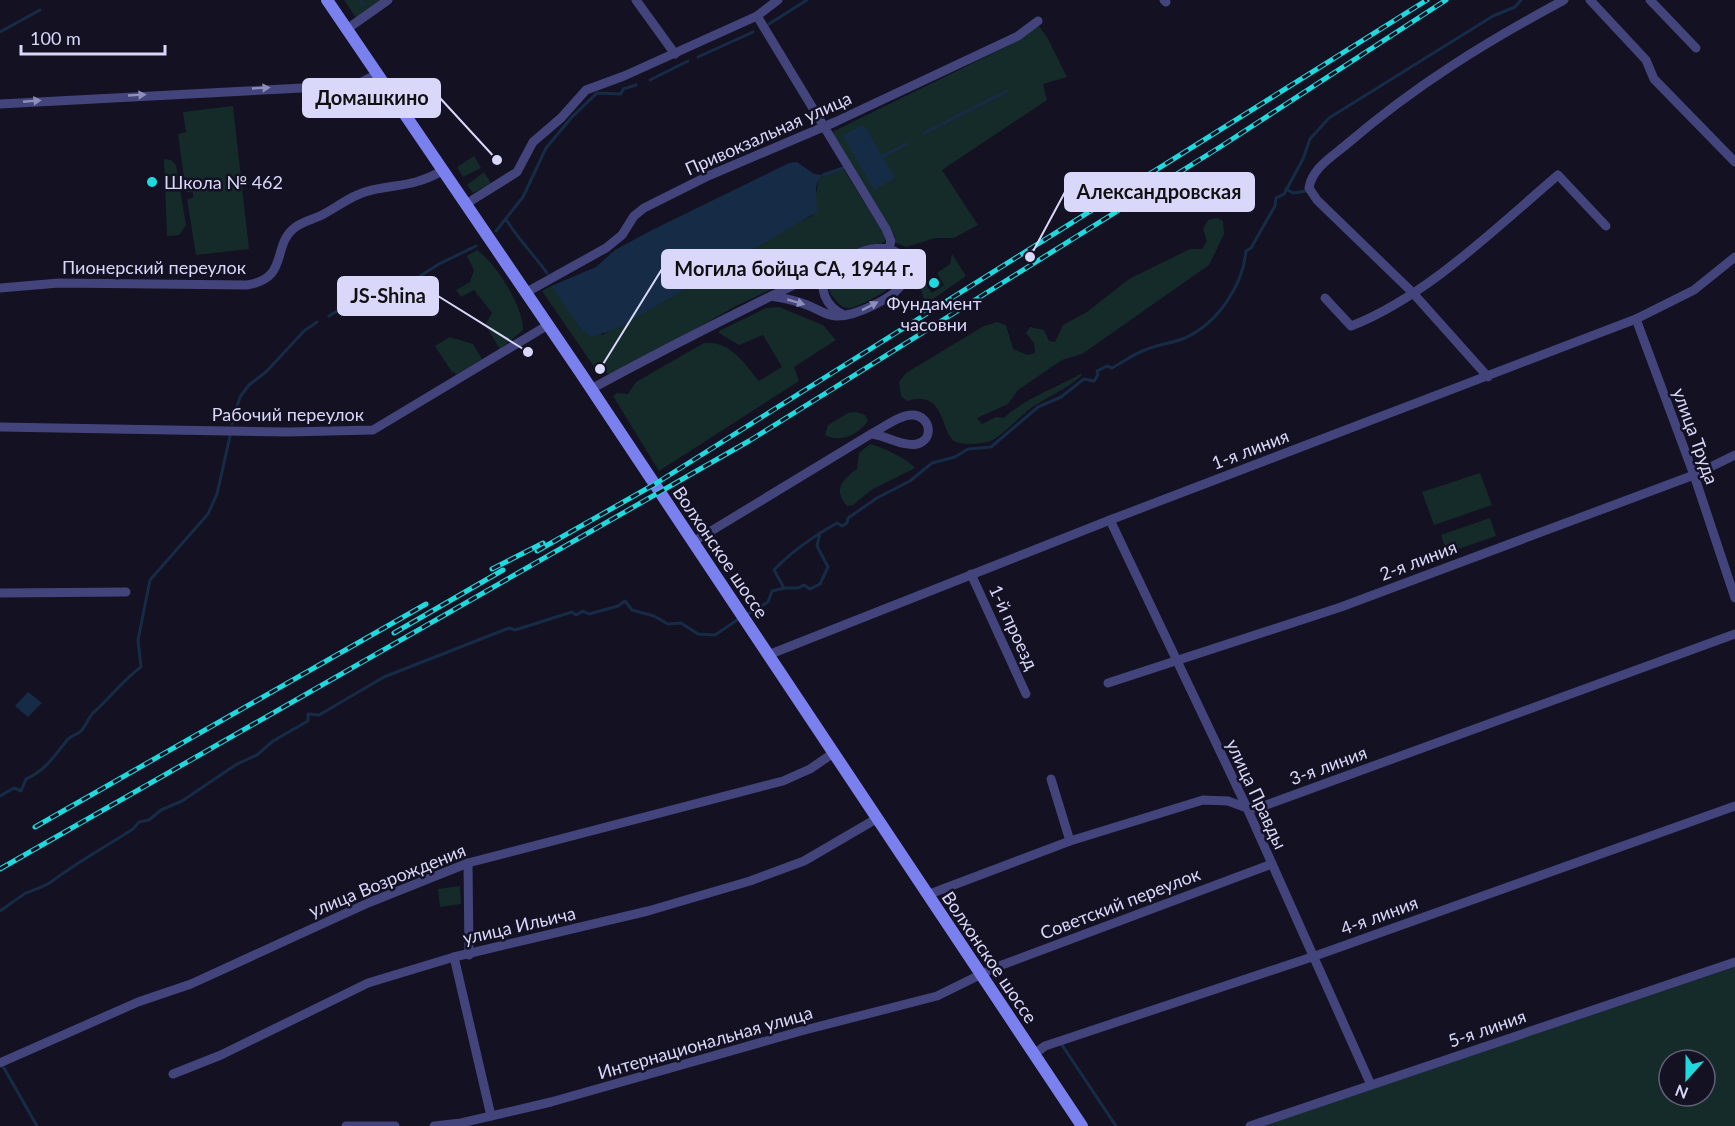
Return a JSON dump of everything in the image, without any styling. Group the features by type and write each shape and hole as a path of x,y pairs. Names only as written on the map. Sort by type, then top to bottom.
{"main road":[{"name":"Волхонское шоссе","path":"327,0 591,389 832,754 1082,1126"}],"street":[{"path":"347,29 388,0"},
{"path":"636,0 675,54"},
{"path":"1488,377 1413,292 1317,200 1309,188 1310,182 1321,167 1379,117 1454,62 1564,0"},
{"path":"1590,0 1646,60 1654,79 1735,162"},
{"path":"1650,0 1696,48"},
{"path":"466,204 518,172 533,142 561,118 586,90 675,54 757,16 774,1"},
{"path":"757,16 889,236 889,248"},
{"name":"Привокзальная улица","path":"525,292 606,248 622,235 634,216 644,208 708,176 823,127 1018,36 1038,21"},
{"path":"0,104 341,86 360,83 377,74"},
{"name":"Пионерский переулок","path":"0,288 59,283 261,283 275,270 288,238 297,226 357,195 420,183 442,171"},
{"path":"1325,298 1351,326 1382,314 1478,244 1558,175 1606,226"},
{"path":"591,389 732,313 862,252 889,248 900,254 904,261 903,281 888,296 845,316 833,316 807,305 771,296"},
{"name":"1-я линия","path":"768,655 1110,520 1636,319 1694,290 1735,257"},
{"path":"828,269 822,279 828,303 834,311 845,316"},
{"name":"улица Труда","path":"1636,319 1694,475 1735,598"},
{"name":"Рабочий переулок","path":"0,427 288,432 373,430 548,325"},
{"path":"693,542 871,434 900,418 914,416 923,418 928,424 929,432 926,439 909,444 871,434"},
{"name":"2-я линия","path":"1108,683 1341,607 1694,475 1735,455"},
{"name":"улица Правды","path":"1110,520 1247,808 1371,1084"},
{"name":"1-й проезд","path":"971,574 1026,694"},
{"path":"0,593 126,592"},
{"name":"3-я линия","path":"927,895 1070,841 1203,800 1228,801 1247,808 1258,808 1735,633"},
{"name":"улица Возрождения","path":"0,1063 138,1002 190,984 368,903 468,863 783,781 810,769 832,754"},
{"path":"1051,779 1070,841"},
{"name":"4-я линия","path":"1034,1054 1045,1046 1315,956 1735,806"},
{"name":"улица Ильича","path":"173,1074 221,1055 368,983 454,957 648,911 750,881 804,861 876,819"},
{"path":"468,863 469,955"},
{"name":"Советский переулок","path":"981,974 1272,864"},
{"path":"454,957 491,1116"},
{"name":"5-я линия","path":"1251,1126 1735,962"},
{"name":"Интернациональная улица","path":"434,1126 491,1116 937,996 981,974"},
{"path":"346,1126 395,1126"}],"green space":[{"path":"344,0 382,0 357,19"},
{"path":"1038,25 1047,37 1067,77 1043,84 1047,100 942,170 978,225 954,238 935,238 906,247 896,243 895,236 832,132 1018,41"},
{"path":"233,106 249,249 196,255 187,199 193,198 193,192 186,192 178,134 186,132 183,112"},
{"path":"474,156 481,168 463,177 457,167"},
{"path":"164,159 171,160 176,165 186,225 179,235 167,236"},
{"path":"843,168 884,234 885,242 856,249 736,306 614,375 597,371 542,291 551,286 568,308 602,335 788,227 812,216 819,178"},
{"path":"484,172 491,183 473,193 467,185"},
{"path":"1218,218 1223,221 1224,234 1209,265 1082,354 1062,360 1018,390 1008,404 977,418 982,424 996,417 1004,418 1032,398 1082,373 1069,385 1031,408 993,440 976,444 956,442 947,431 941,414 929,401 920,399 907,401 901,396 899,382 906,373 984,326 997,322 1006,325 1013,349 1028,355 1035,353 1034,343 1026,333 1030,327 1044,330 1049,341 1055,342 1063,325 1087,312 1129,279 1190,249 1202,249 1207,241 1203,229 1208,220"},
{"path":"477,250 492,265 508,287 522,321 523,330 500,349 485,325 492,313 474,290 461,297 456,290 470,282 474,270 467,256"},
{"path":"877,254 896,262 899,273 897,280 883,292 860,305 849,308 840,305 829,289 829,281 834,274 850,263"},
{"path":"952,254 966,276 930,301 924,301 920,285 924,282 932,293 944,285 937,273 950,264"},
{"path":"779,307 823,325 836,340 794,367 799,381 659,471 613,396 617,393 628,394 636,382 704,343 714,343 729,349 759,381 782,367 763,335 739,345 719,331 766,308"},
{"path":"450,337 473,344 482,359 457,374 452,372 435,346"},
{"path":"856,412 865,415 868,421 854,434 843,438 825,435 828,425 848,413"},
{"path":"870,444 894,454 915,468 871,490 853,505 847,506 841,495 841,485 857,469 859,453"},
{"path":"1480,473 1492,505 1434,525 1422,492"},
{"path":"1490,518 1496,536 1447,553 1441,535"},
{"path":"460,886 461,904 440,907 438,889"},
{"path":"1735,967 1735,1126 1262,1126"}],"water":[{"path":"860,126 865,127 895,178 874,190 843,136"},
{"path":"797,162 814,174 823,175 816,187 817,212 618,328 592,337 582,330 551,286 596,267 615,250 650,231 789,163"},
{"path":"28,692 42,703 28,717 15,706"}],"waterway":[{"path":"360,0 363,4"},
{"path":"769,24 807,0"},
{"path":"746,615 768,602 772,591 784,588 774,570 820,533 837,523 842,526 847,523 848,518 877,498 910,481 932,463 955,457 968,449 991,447 1038,407 1061,397 1084,379 1094,381 1098,375 1097,371 1107,366 1112,368 1149,348 1185,338 1208,323 1227,302 1240,277 1246,251 1251,248 1275,206 1276,198 1284,194 1303,159 1310,139 1329,118 1493,16 1515,7 1521,0"},
{"path":"0,32 40,10"},
{"path":"698,57 753,32"},
{"path":"650,80 688,61"},
{"path":"496,231 523,197 546,148 572,117 597,93 621,94 623,89 636,85"},
{"path":"924,133 1007,91"},
{"path":"881,157 906,144"},
{"path":"823,175 843,168"},
{"path":"1286,189 1293,193 1306,191"},
{"path":"507,221 547,273"},
{"path":"329,316 365,294 380,290 400,289 439,264 476,246"},
{"path":"232,424 240,397 249,385 267,371 304,331 317,322"},
{"path":"0,796 14,788 21,791 26,779 45,767 68,739 80,732 93,713 141,667 138,640 150,580 208,514 217,494 230,436"},
{"path":"784,588 798,588 804,585 810,589 820,584 828,567 817,546 820,533"},
{"path":"0,911 26,893 51,882 133,829 139,822 149,820 161,810 182,801 237,764 257,755 273,741 308,721 308,714 319,715 384,677 509,628 515,630 572,612 576,615 583,611 589,614 618,606 625,601 632,610 654,616 668,624 681,623 698,634 715,635 740,618"},
{"path":"1062,1045 1116,1126"},
{"path":"4,1068 37,1126"}],"railway":[{"path":"537,551 655,484 1427,0"},
{"path":"0,869 749,441 1220,147 1446,0"},
{"path":"492,569 543,543"},
{"path":"394,633 503,570"},
{"path":"35,827 426,604"}],"place":[{"name":"Домашкино","path":"497,160"},
{"name":"Школа № 462","path":"152,182"},
{"name":"Александровская","path":"1030,257"},
{"name":"Фундамент часовни","path":"934,283"},
{"name":"JS-Shina","path":"528,352"},
{"name":"Могила бойца СА, 1944 г.","path":"600,369"}]}
